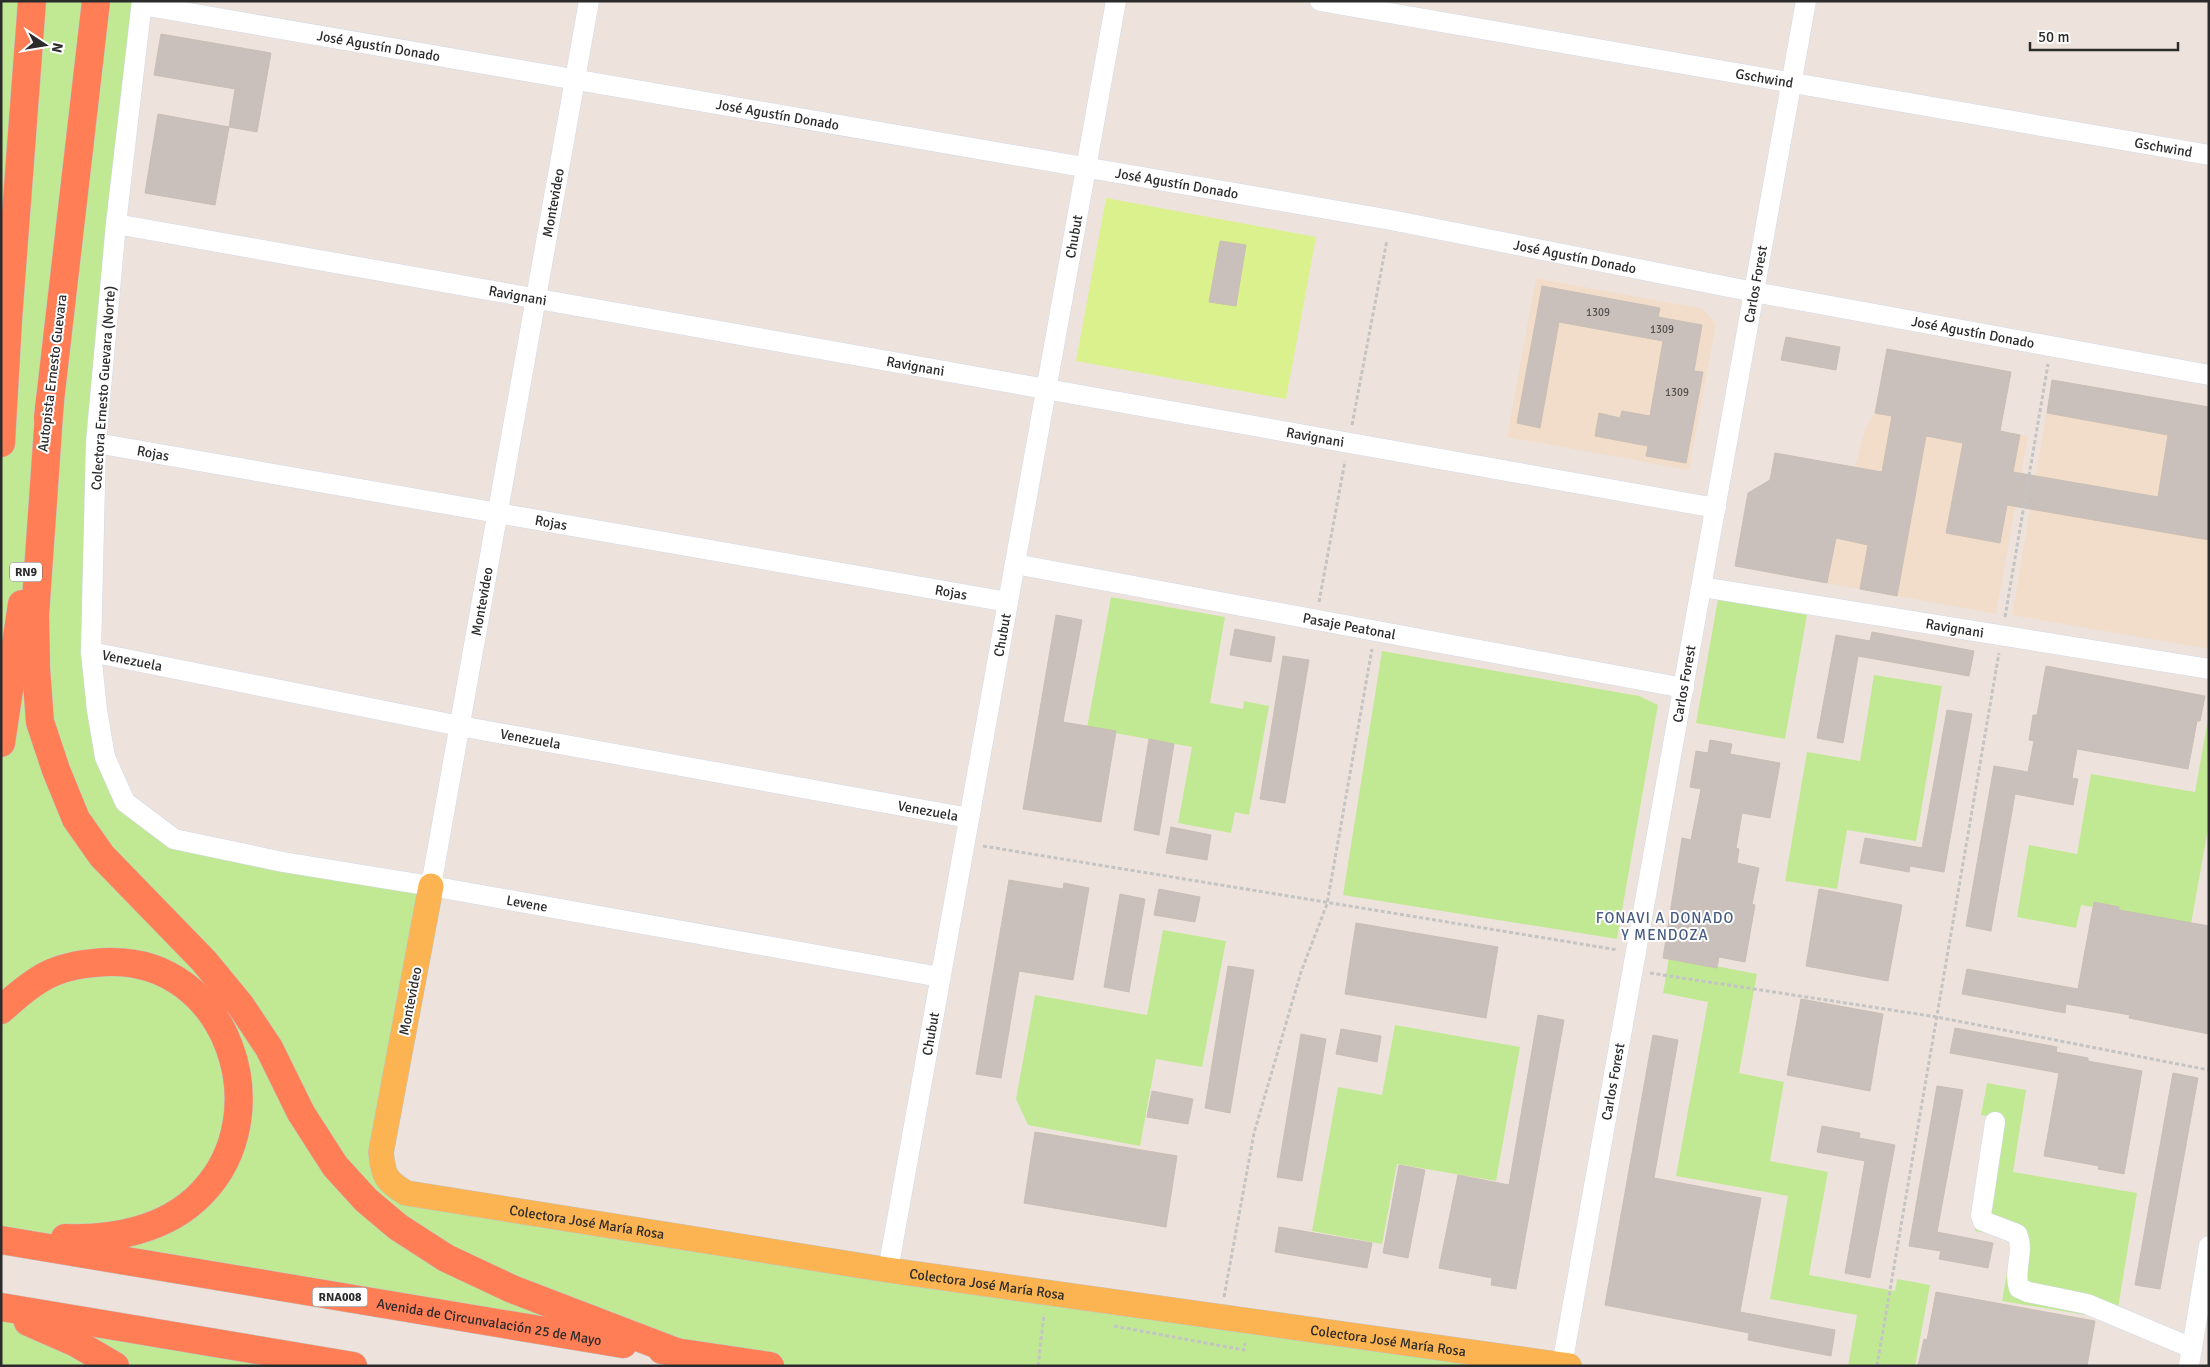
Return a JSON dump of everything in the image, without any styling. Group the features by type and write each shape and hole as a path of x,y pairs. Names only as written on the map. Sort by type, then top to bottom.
{"highway":[{"path":"1,443 8,320 32,1"},
{"name":"Autopista Ernesto Guevara","path":"1,743 50,400 96,1"},
{"path":"1,370 8,320"},
{"path":"50,400 36,616 36,669 40,722 56,770 76,819 102,856 204,961 241,1006 269,1048 301,1113 335,1166 366,1200 398,1227 446,1258 512,1289 679,1353"},
{"path":"1,1010 28,985 58,969 98,962 122,962 142,964 159,970 190,989 212,1011 229,1045 234,1064 238,1108 230,1146 213,1181 200,1195 171,1217 146,1228 108,1237 1,1240"},
{"name":"Avenida de Circunvalación 25 de Mayo","path":"1,1240 679,1353 770,1366"},
{"path":"1,1309 76,1343 114,1366"},
{"path":"1,1309 353,1366"}],"main road":[{"name":"Montevideo","path":"406,1193 390,1183 382,1169 381,1152 432,886"},
{"name":"Colectora José María Rosa","path":"406,1193 888,1270 1566,1365"}],"street":[{"name":"Montevideo","path":"432,886 589,1"},
{"name":"Chubut","path":"888,1270 1116,1"},
{"name":"Gschwind","path":"1320,1 2209,155"},
{"name":"Carlos Forest","path":"1566,1365 1635,962 1806,1"},
{"name":"José Agustín Donado","path":"142,3 1391,220 1754,292 2209,375"},
{"name":"Colectora Ernesto Guevara (Norte)","path":"125,802 105,757 97,710 91,652 96,443 116,224 142,3"},
{"name":"Ravignani","path":"116,224 1716,508"},
{"name":"Rojas","path":"96,443 1008,602"},
{"name":"Pasaje Peatonal","path":"1015,564 1684,688"},
{"name":"Ravignani","path":"1702,587 2209,669"},
{"name":"Venezuela","path":"91,652 460,726 969,818"},
{"name":"Levene","path":"125,802 174,839 283,862 432,886 940,977"},
{"path":"1995,1122 1981,1215 1983,1220 2017,1234 2020,1242 2016,1281 2019,1288 2028,1292 2087,1304 2190,1357 2209,1246"}],"path":[{"path":"1316,620 1391,220"},
{"path":"1877,1366 2051,346"},
{"path":"1220,1318 1254,1133 1301,972 1327,904 1375,631"},
{"path":"965,843 1327,904 1936,1017 2209,1070"},
{"path":"1038,1366 1044,1314 1054,1315"},
{"path":"1111,1326 1244,1350"}],"shaded area":[{"path":"1536,278 1703,309 1716,324 1689,470 1507,437"},
{"path":"1887,349 2011,372 2000,431 2028,436 1996,614 1827,583 1836,538 1841,539 1855,467 1865,429 1875,413"},
{"path":"2052,380 2209,407 2209,649 2012,615"}],"green space":[{"path":"1,1 142,1 116,224 91,652 125,802 174,839 431,886 381,1152 390,1183 1569,1366 770,1366 1,1240"},
{"path":"1106,198 1316,237 1286,399 1076,361"},
{"path":"1111,597 1225,617 1210,703 1243,709 1244,701 1269,706 1249,815 1235,812 1231,833 1178,823 1192,747 1087,728"},
{"path":"1718,599 1807,615 1785,739 1696,723"},
{"path":"1382,651 1639,696 1658,705 1617,939 1343,895"},
{"path":"1874,675 1942,686 1916,841 1847,830 1837,889 1785,881 1807,752 1860,761"},
{"path":"2209,714 2209,823 2191,924 2081,905 2076,928 2017,917 2029,845 2077,854 2091,774 2195,792"},
{"path":"1163,930 1226,941 1202,1067 1156,1059 1140,1146 1028,1125 1016,1099 1035,995 1147,1015"},
{"path":"1669,957 1757,974 1739,1073 1784,1082 1770,1161 1828,1172 1809,1275 1895,1291 1897,1279 1930,1285 1915,1366 1848,1366 1857,1315 1770,1299 1788,1196 1676,1176 1708,1002 1663,993"},
{"path":"1395,1025 1520,1047 1496,1181 1397,1164 1382,1244 1312,1231 1338,1087 1382,1095"},
{"path":"1987,1083 2026,1090 2013,1172 2137,1193 2116,1320 2002,1301 2013,1238 1975,1231 1994,1117 1981,1115"},
{"path":"1,1307 353,1366 1,1366"}],"building":[{"path":"161,34 271,53 257,132 229,127 235,89 154,75"},
{"path":"158,114 229,127 215,205 145,193"},
{"path":"1220,241 1246,245 1236,306 1209,302"},
{"path":"1542,286 1660,308 1658,317 1702,325 1694,371 1703,372 1686,463 1646,456 1648,446 1595,436 1599,413 1620,418 1622,411 1650,416 1663,341 1559,322 1540,428 1517,423"},
{"path":"1786,337 1840,347 1836,370 1781,360"},
{"path":"1887,349 2011,372 2000,431 2020,435 2013,472 2158,497 2168,435 2047,413 2052,380 2209,407 2209,540 2007,505 2000,543 1946,533 1963,443 1926,436 1897,596 1860,589 1868,545 1836,538 1827,583 1735,566 1748,493 1770,480 1775,453 1882,472 1892,416 1875,413"},
{"path":"1056,615 1082,620 1063,722 1116,731 1101,822 1023,809"},
{"path":"1235,629 1275,637 1271,662 1230,655"},
{"path":"1872,632 1974,651 1969,676 1858,656 1843,743 1817,738 1836,635 1870,641"},
{"path":"1283,656 1309,660 1285,803 1260,799"},
{"path":"2046,666 2205,696 2200,721 2197,721 2188,769 2077,749 2072,778 2078,779 2073,805 2015,794 1991,931 1966,926 1994,766 2028,772 2034,741 2029,740 2033,715 2037,715"},
{"path":"1947,710 1972,714 1944,872 1910,866 1909,872 1860,863 1865,838 1922,848"},
{"path":"1149,739 1174,744 1159,835 1134,830"},
{"path":"1710,740 1732,744 1730,754 1780,763 1770,818 1742,813 1736,848 1739,849 1737,863 1759,868 1752,904 1755,905 1745,962 1719,957 1717,968 1663,958 1682,838 1691,840 1701,789 1690,787 1696,751 1708,753"},
{"path":"1171,827 1211,835 1207,860 1166,853"},
{"path":"1009,880 1063,889 1064,883 1089,888 1073,980 1019,971 1001,1078 976,1074"},
{"path":"1159,889 1200,897 1195,922 1154,915"},
{"path":"1819,889 1902,905 1888,981 1806,966"},
{"path":"1120,894 1145,899 1129,992 1104,987"},
{"path":"2094,902 2119,907 2119,910 2209,926 2209,1034 2129,1018 2130,1015 2066,1004 2065,1013 1962,994 1967,969 2078,989"},
{"path":"1356,923 1498,947 1486,1018 1345,994"},
{"path":"1228,966 1254,970 1230,1113 1205,1108"},
{"path":"1801,999 1883,1014 1870,1091 1787,1075"},
{"path":"1538,1015 1564,1020 1516,1289 1491,1285 1492,1278 1439,1268 1458,1175 1509,1185"},
{"path":"1955,1028 2057,1047 2056,1052 2088,1058 2088,1061 2142,1071 2124,1174 2098,1169 2099,1166 2044,1156 2059,1073 1950,1053"},
{"path":"1341,1029 1381,1036 1377,1062 1336,1054"},
{"path":"1301,1034 1326,1039 1302,1181 1277,1177"},
{"path":"1653,1035 1678,1040 1654,1178 1761,1198 1740,1312 1835,1330 1831,1356 1748,1340 1749,1333 1605,1305"},
{"path":"2173,1073 2198,1078 2160,1289 2135,1285"},
{"path":"1937,1086 1963,1090 1937,1232 1993,1243 1988,1268 1939,1259 1941,1251 1909,1246"},
{"path":"1152,1091 1193,1099 1188,1124 1147,1117"},
{"path":"1822,1126 1860,1133 1859,1138 1895,1145 1870,1278 1845,1273 1865,1161 1817,1152"},
{"path":"1035,1132 1177,1156 1166,1227 1024,1203"},
{"path":"1399,1165 1425,1170 1408,1258 1383,1253"},
{"path":"1279,1227 1372,1243 1367,1268 1275,1252"},
{"path":"1936,1292 2095,1321 2087,1366 1918,1366 1924,1339 1927,1340"}],"district":[{"name":"FONAVI A DONADO Y MENDOZA","path":"1665,926"}]}
